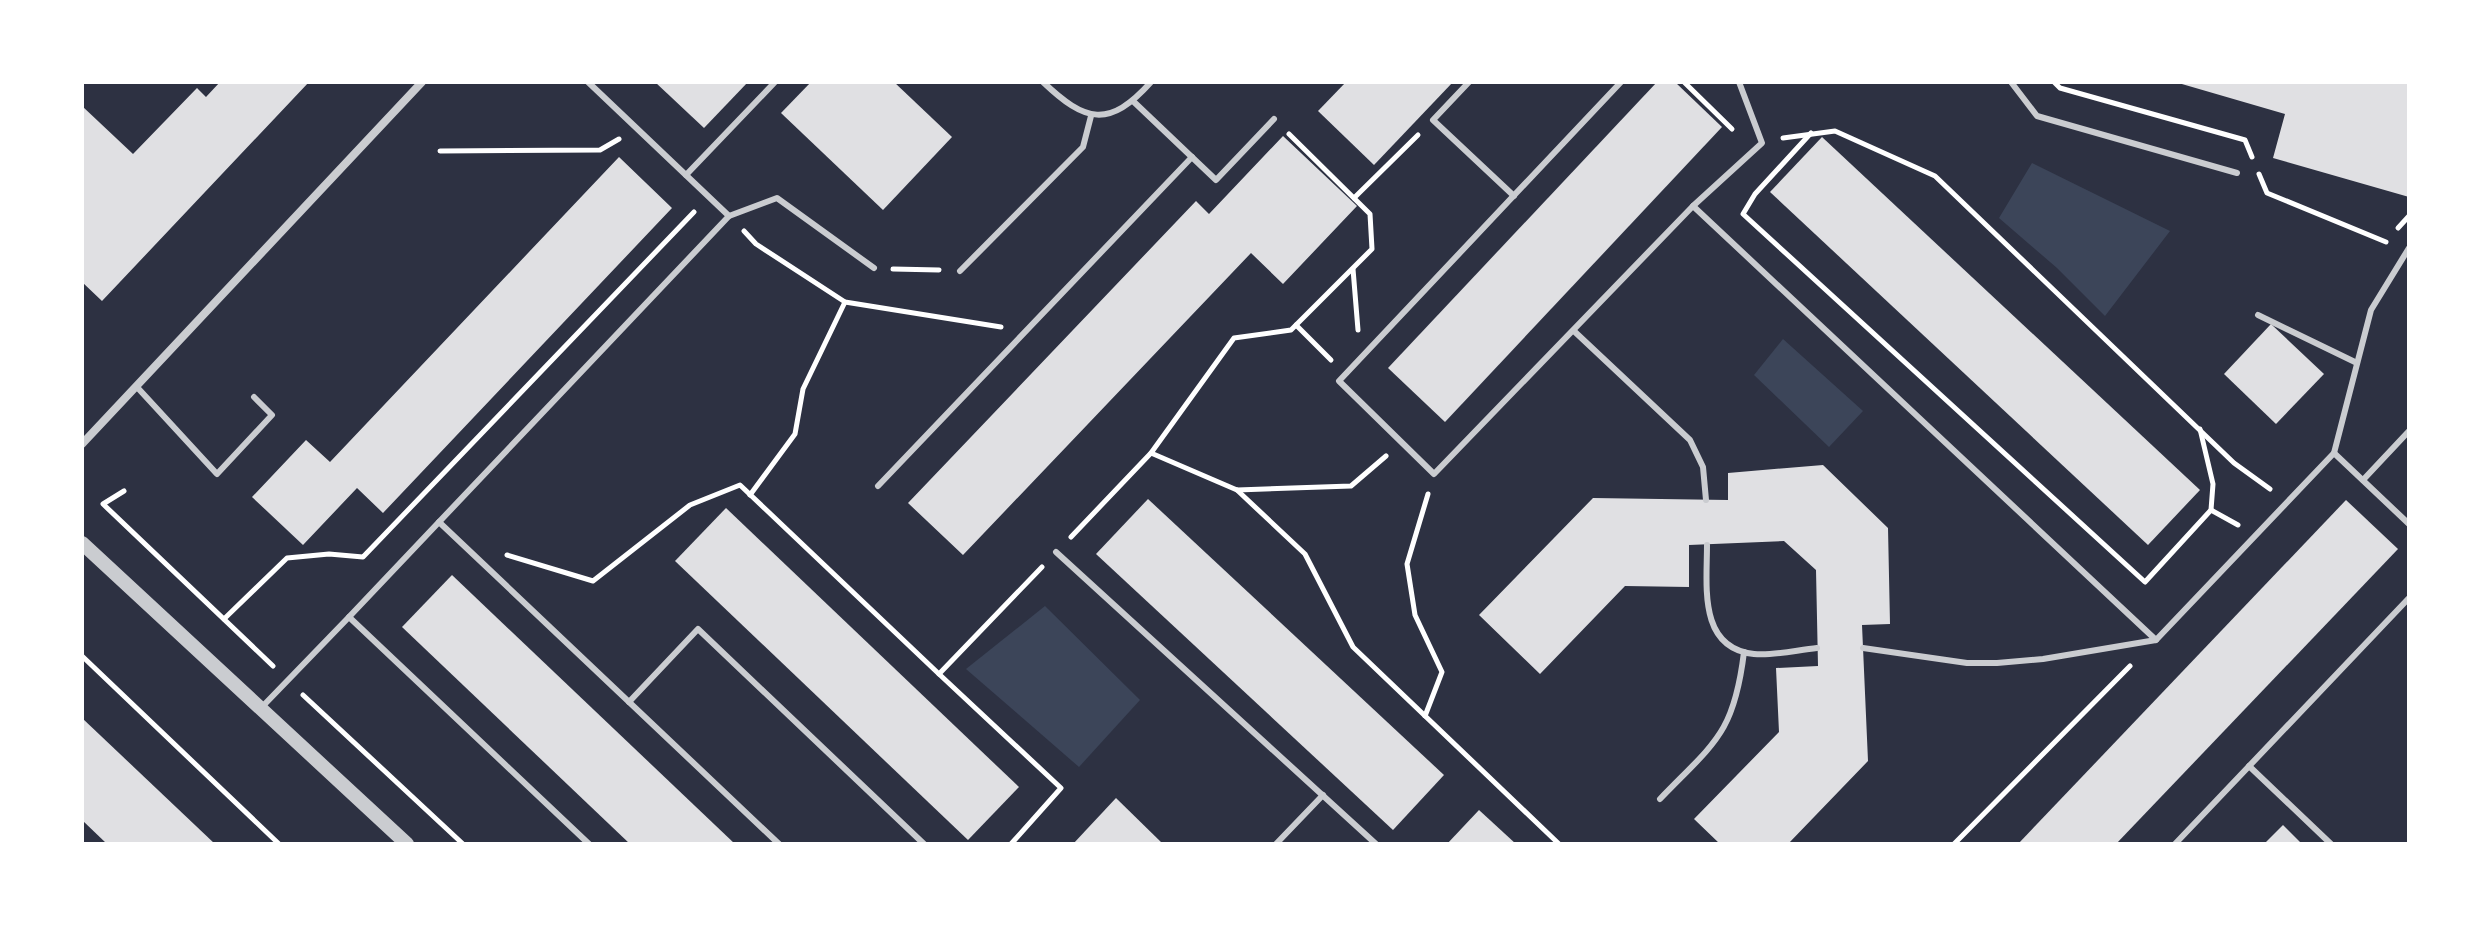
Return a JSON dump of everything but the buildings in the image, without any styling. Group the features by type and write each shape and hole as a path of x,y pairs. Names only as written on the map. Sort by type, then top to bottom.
{"street":[{"path":"82,444 422,82"},
{"path":"82,543 407,844"}],"lane":[{"path":"588,82 729,216"},
{"path":"686,175 775,82"},
{"path":"1043,82 1072,110 1091,116 1134,102 1151,82"},
{"path":"1469,82 1433,120 1514,196"},
{"path":"1621,82 1339,381 1434,474 1575,332 1693,206 1762,143 1739,82"},
{"path":"2011,82 2037,116 2237,173"},
{"path":"1134,102 1216,180 1274,119"},
{"path":"960,271 1083,147 1091,116"},
{"path":"878,486 1192,157"},
{"path":"261,708 729,216 777,198 874,268"},
{"path":"1693,206 2156,640"},
{"path":"1863,648 1967,663 1997,663 2043,659 2156,640 2334,453 2371,310 2409,248"},
{"path":"2258,315 2357,363"},
{"path":"1575,332 1690,440 1703,467 1706,500"},
{"path":"136,386 217,474 272,415 254,397"},
{"path":"2363,480 2409,431"},
{"path":"2334,453 2409,524"},
{"path":"439,522 779,844"},
{"path":"1707,545 1707,613 1716,632 1732,648 1755,654 1817,648"},
{"path":"1056,552 1376,844"},
{"path":"2175,844 2409,598"},
{"path":"349,617 589,844"},
{"path":"629,702 698,629 924,844"},
{"path":"1660,799 1719,738 1730,721 1738,698 1744,652"},
{"path":"2249,766 2331,844"},
{"path":"1276,844 1323,795"}],"path":[{"path":"1684,82 1738,134 1746,158"},
{"path":"2054,82 2060,88 2245,140 2267,193 2385,243 2409,216"},
{"path":"939,674 1151,453 1234,338 1291,330 1372,249 1370,214 1274,119"},
{"path":"1354,198 1433,120"},
{"path":"440,151 600,150 637,128"},
{"path":"1762,143 1835,131 1935,176 2234,463 2287,502"},
{"path":"1811,133 1755,194 1743,214 2145,582 2211,510 2213,484 2200,429"},
{"path":"224,619 287,558 329,554 363,557 709,197"},
{"path":"729,216 756,244 845,302 1026,330"},
{"path":"874,268 960,271"},
{"path":"1353,268 1360,360"},
{"path":"750,495 795,434 803,389 845,302"},
{"path":"1296,325 1345,375"},
{"path":"1237,490 1351,486 1402,442"},
{"path":"1151,453 1237,490 1305,554 1353,647 1559,844"},
{"path":"1425,716 1442,672 1415,615 1407,564 1434,474"},
{"path":"504,554 593,581 690,505 740,485 1061,788 1011,844"},
{"path":"2211,510 2255,535"},
{"path":"1954,844 2156,640"},
{"path":"82,656 279,844"}],"shaded area":[{"path":"2032,163 2170,231 2105,316 2057,268 1999,218"},
{"path":"1783,339 1863,411 1829,447 1754,375"},
{"path":"1045,606 1140,700 1079,767 966,669"}]}
